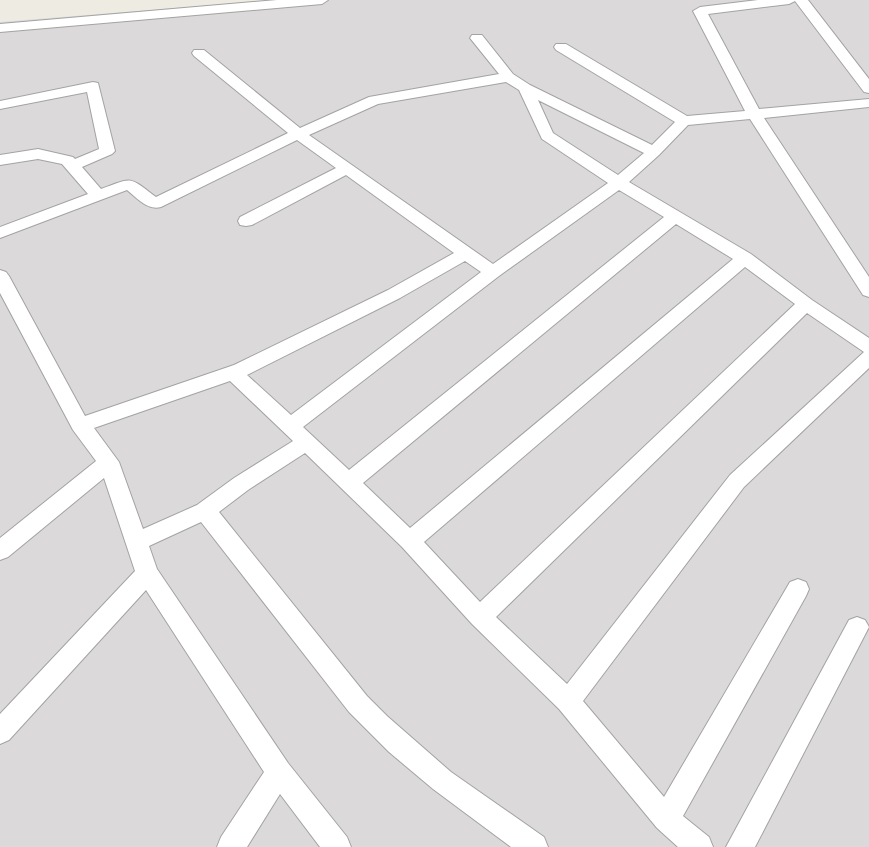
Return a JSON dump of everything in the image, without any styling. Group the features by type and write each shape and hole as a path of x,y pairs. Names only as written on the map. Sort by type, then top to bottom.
{"street":[{"path":"0,28 322,0"},
{"path":"789,0 700,11 754,113 869,291"},
{"path":"801,0 869,89"},
{"path":"477,38 508,77 525,88 654,152"},
{"path":"561,47 684,121 869,103"},
{"path":"199,52 298,134 493,272"},
{"path":"0,233 129,184 155,204 298,134 374,100 508,77"},
{"path":"0,105 93,86 107,151 72,166"},
{"path":"525,88 547,136 619,183 745,258 806,304 869,347"},
{"path":"290,426 493,272 619,183 654,152 684,121"},
{"path":"0,160 38,154 67,160 98,196"},
{"path":"246,221 346,169"},
{"path":"349,482 676,216"},
{"path":"80,425 233,373 394,294 466,253"},
{"path":"410,541 745,258"},
{"path":"0,276 80,425 109,462 147,573 279,772 337,847"},
{"path":"480,617 806,304"},
{"path":"568,701 737,480 869,357"},
{"path":"233,373 410,541 480,617 568,701 666,819 699,847"},
{"path":"137,542 205,511 241,484 307,442"},
{"path":"0,551 109,462"},
{"path":"205,511 358,704 381,728 484,814 534,847"},
{"path":"0,732 147,573"},
{"path":"666,819 798,589"},
{"path":"740,847 857,627"},
{"path":"231,847 279,772"}],"shaded area":[{"path":"276,0 869,0 869,847 0,847 0,22"}]}
